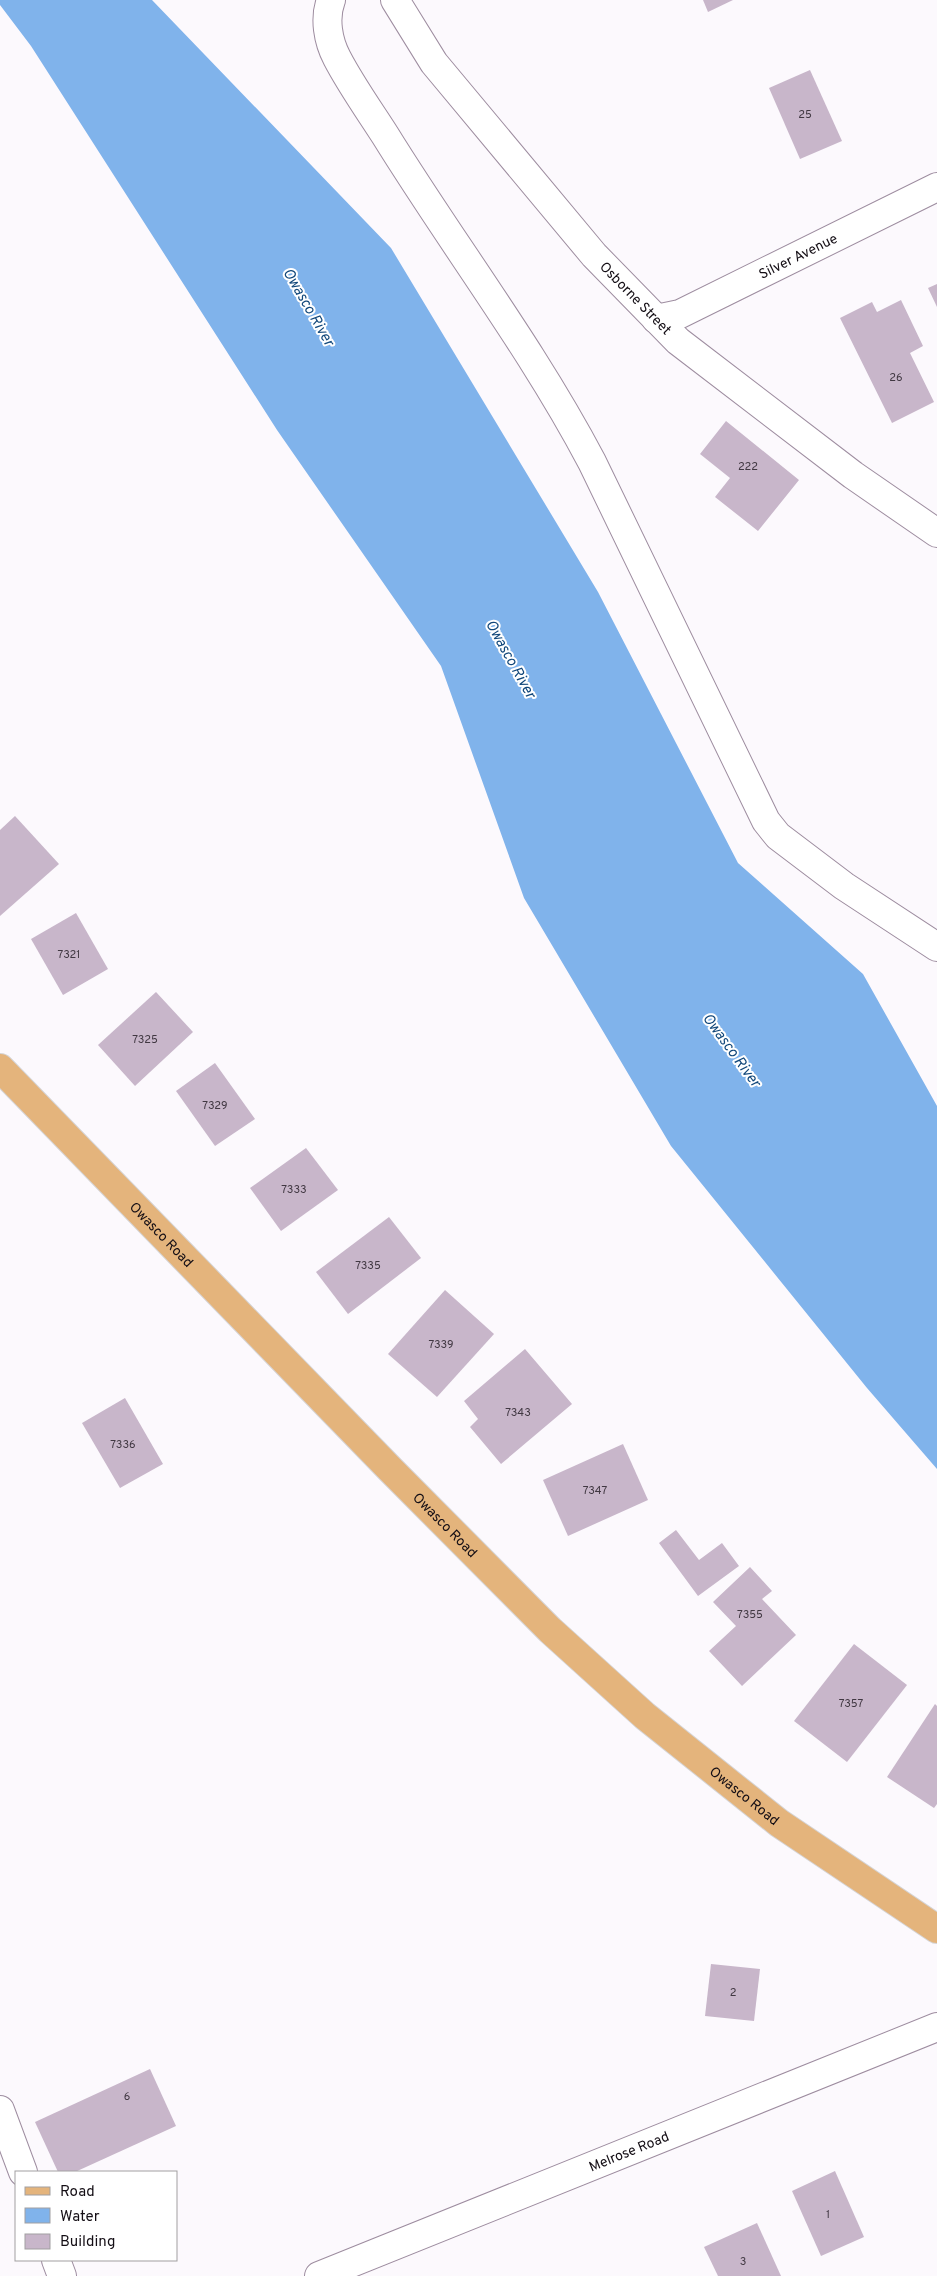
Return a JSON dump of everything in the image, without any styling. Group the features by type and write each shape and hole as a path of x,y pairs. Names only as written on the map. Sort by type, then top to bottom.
{"main road":[{"name":"Owasco Road","path":"0,1068 383,1462 565,1643 645,1716 779,1823 937,1929"}],"street":[{"path":"331,0 326,11 327,23 336,57 409,174 561,403 592,462 766,821 778,836 844,886 937,947"},
{"name":"Osborne Street","path":"395,0 434,63 594,255 678,341 846,469 937,534"},
{"name":"Silver Avenue","path":"656,319 680,314 937,187"},
{"name":"Melrose Road","path":"319,2276 937,2027"},
{"path":"0,2110 23,2171"},
{"path":"56,2261 62,2276"}],"water":[{"name":"Owasco River","path":"0,0 152,0 391,248 598,592 738,863 863,974 937,1106 937,1469 867,1388 671,1146 524,898 441,666 277,430 31,46 0,5"}],"building":[{"path":"703,0 733,0 708,12"},
{"path":"810,70 842,141 800,159 769,88"},
{"path":"937,284 937,307 928,288"},
{"path":"901,300 923,346 910,353 934,402 892,423 840,318 872,302 877,312"},
{"path":"726,421 799,480 758,531 715,497 730,478 700,454"},
{"path":"15,816 59,864 0,916 0,830"},
{"path":"76,913 108,969 63,995 31,939"},
{"path":"156,992 193,1032 135,1086 98,1045"},
{"path":"215,1063 255,1119 215,1146 176,1091"},
{"path":"306,1148 338,1190 281,1231 250,1188"},
{"path":"389,1217 421,1258 348,1314 316,1272"},
{"path":"445,1290 494,1334 437,1397 388,1354"},
{"path":"525,1349 572,1404 501,1464 470,1427 478,1419 464,1401"},
{"path":"125,1398 163,1464 120,1488 82,1423"},
{"path":"623,1444 648,1500 568,1536 543,1480"},
{"path":"676,1530 699,1560 722,1543 739,1566 698,1596 659,1543"},
{"path":"750,1567 772,1591 762,1599 796,1635 742,1686 709,1651 736,1626 713,1602"},
{"path":"854,1644 907,1685 847,1762 794,1721"},
{"path":"935,1704 937,1706 937,1804 934,1808 887,1777"},
{"path":"711,1964 760,1969 754,2021 705,2016"},
{"path":"150,2069 176,2126 77,2171 58,2171 35,2122"},
{"path":"835,2171 864,2237 821,2256 792,2191"},
{"path":"757,2223 781,2276 718,2276 704,2247"}]}
